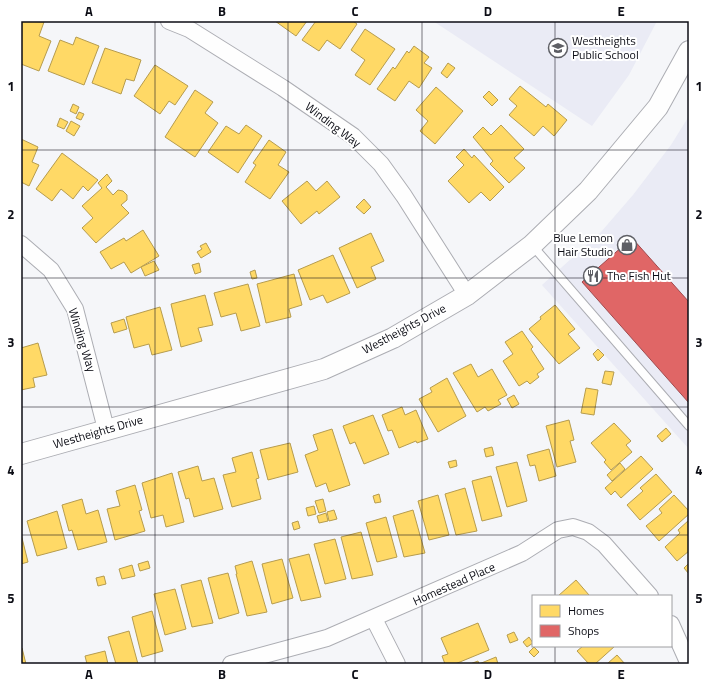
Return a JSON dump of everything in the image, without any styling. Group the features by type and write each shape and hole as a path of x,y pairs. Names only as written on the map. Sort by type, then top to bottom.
{"street":[{"name":"Winding Way","path":"169,21 189,29 283,88 353,136 381,164 467,295"},
{"name":"Westheights Drive","path":"21,454 324,369 393,338 467,295 532,245 588,191 658,107 689,51"},
{"name":"Winding Way","path":"21,244 50,270 75,309 97,389 106,429"},
{"name":"Homestead Place","path":"231,664 327,638 374,619 522,553 558,530 573,527 588,532 604,544 649,595"},
{"path":"374,619 397,664"},
{"path":"672,626 688,663"}],"lane":[{"path":"532,245 689,426"}],"shaded area":[{"name":"Westheights Public School","path":"433,21 657,21 629,75 592,126"},
{"path":"689,116 689,449 542,285 601,232 633,195 671,145"}],"building: Homes":[{"path":"22,21 44,22 39,36 51,41 39,71 21,64"},
{"path":"275,21 307,21 296,36"},
{"path":"316,21 353,21 357,24 340,49 327,40 319,51 302,40"},
{"path":"365,29 395,49 370,85 355,75 365,60 351,50"},
{"path":"76,37 99,46 84,85 48,71 60,40 73,45"},
{"path":"414,46 429,57 424,63 432,68 419,88 409,81 395,101 377,89 393,67 395,69 407,51 409,53"},
{"path":"105,48 141,60 134,81 126,79 121,94 92,83"},
{"path":"448,63 455,68 447,78 441,73"},
{"path":"155,65 188,86 175,105 169,101 160,114 134,96"},
{"path":"520,86 546,107 548,104 567,120 554,136 543,126 534,136 509,115 517,106 509,99"},
{"path":"436,87 463,111 435,144 420,131 428,121 416,110"},
{"path":"195,90 213,102 205,113 218,123 195,157 165,137"},
{"path":"489,91 498,100 492,106 483,97"},
{"path":"73,104 79,107 76,114 70,111"},
{"path":"79,112 84,114 81,120 76,118"},
{"path":"60,118 68,122 64,129 57,126"},
{"path":"71,121 80,126 74,136 66,131"},
{"path":"246,125 262,136 238,173 208,152 226,126 239,134"},
{"path":"501,125 524,149 514,158 525,168 509,183 490,164 493,161 473,137 483,127 491,135"},
{"path":"21,139 38,147 32,162 39,165 29,186 21,182"},
{"path":"269,140 286,152 278,165 289,172 270,199 245,182 256,165 253,163"},
{"path":"464,149 472,158 474,155 504,187 490,201 481,192 469,203 448,181 464,165 456,157"},
{"path":"62,153 98,180 88,191 83,186 73,199 61,189 52,201 36,189"},
{"path":"107,174 112,181 106,187 113,195 118,190 123,191 127,195 127,200 121,205 129,213 96,243 82,228 93,218 82,206 102,188 98,183"},
{"path":"307,181 316,191 327,181 340,197 319,214 317,211 301,224 282,201"},
{"path":"364,199 371,207 364,214 356,207"},
{"path":"143,230 159,256 131,273 124,262 111,269 100,252 124,238 126,241"},
{"path":"371,233 384,261 371,267 376,279 357,288 339,248"},
{"path":"206,243 211,252 201,258 197,252 202,249 200,246"},
{"path":"333,255 350,293 327,303 323,295 310,300 298,270"},
{"path":"154,261 159,270 145,276 141,267"},
{"path":"199,263 201,272 195,274 192,265"},
{"path":"255,270 257,278 252,279 250,272"},
{"path":"294,274 302,305 289,309 291,317 266,323 257,284"},
{"path":"248,284 260,326 241,331 236,313 221,317 214,293"},
{"path":"205,295 213,325 198,328 202,341 181,347 171,304"},
{"path":"555,305 575,329 568,334 580,348 559,364 529,329 541,319 540,317"},
{"path":"160,307 172,350 152,355 149,344 134,348 126,317"},
{"path":"124,319 127,329 114,333 111,323"},
{"path":"522,331 533,347 531,349 544,369 537,374 539,377 530,384 527,381 519,386 503,361 513,354 505,342"},
{"path":"38,343 47,375 33,378 35,387 21,390 21,348"},
{"path":"598,349 604,355 598,361 593,354"},
{"path":"471,364 478,377 492,369 507,395 498,400 501,404 488,411 485,407 477,412 453,373"},
{"path":"605,371 614,372 611,385 602,383"},
{"path":"447,378 466,416 438,432 419,399 432,392 430,388"},
{"path":"586,388 598,390 594,415 581,413"},
{"path":"514,395 519,404 512,408 507,399"},
{"path":"402,407 405,415 416,410 428,439 417,443 416,441 399,448 392,430 388,431 382,415"},
{"path":"373,415 389,454 364,464 355,442 350,444 343,426"},
{"path":"569,420 574,440 570,441 576,462 557,467 546,426"},
{"path":"614,423 631,441 626,445 632,452 611,470 604,462 606,460 591,443"},
{"path":"666,428 671,434 662,442 657,436"},
{"path":"332,429 350,485 329,492 326,483 316,487 305,455 318,450 313,435"},
{"path":"290,443 298,472 268,480 260,450"},
{"path":"492,447 494,455 486,457 484,449"},
{"path":"549,449 556,476 539,481 535,465 530,466 527,455"},
{"path":"252,452 259,478 256,479 261,499 232,507 223,475 236,472 232,458"},
{"path":"641,456 653,469 621,498 615,491 611,495 605,488"},
{"path":"456,460 457,466 450,468 448,462"},
{"path":"517,462 527,501 507,507 496,467"},
{"path":"620,463 625,469 612,481 607,475"},
{"path":"198,466 202,481 214,478 223,509 194,517 189,498 186,499 178,472"},
{"path":"172,473 184,522 166,527 163,515 151,518 142,483"},
{"path":"656,474 672,492 640,520 627,505 643,491 640,488"},
{"path":"491,476 502,516 482,521 472,481"},
{"path":"135,485 142,510 139,511 145,531 115,540 107,509 120,506 116,491"},
{"path":"465,488 477,531 456,535 445,494"},
{"path":"379,494 381,502 375,503 373,496"},
{"path":"438,495 449,535 429,540 418,501"},
{"path":"674,495 689,511 689,514 659,541 646,526 662,513 659,509"},
{"path":"82,499 86,514 98,510 107,542 78,550 72,530 69,531 62,505"},
{"path":"323,499 326,511 319,513 315,501"},
{"path":"314,506 316,514 308,516 306,508"},
{"path":"334,510 337,519 329,521 327,512"},
{"path":"413,510 425,553 404,557 393,516"},
{"path":"57,511 67,548 37,556 27,521"},
{"path":"326,513 328,521 319,523 317,516"},
{"path":"386,517 397,557 377,562 366,523"},
{"path":"689,520 689,551 677,561 665,547 680,533 678,530"},
{"path":"298,521 300,528 294,530 292,523"},
{"path":"361,532 373,575 352,579 341,537"},
{"path":"21,534 28,562 21,564"},
{"path":"335,539 346,579 325,584 314,544"},
{"path":"309,554 321,597 301,601 289,559"},
{"path":"282,559 293,598 272,604 262,564"},
{"path":"148,561 150,568 140,571 138,564"},
{"path":"252,561 267,612 247,616 235,566"},
{"path":"689,563 689,574 684,568"},
{"path":"132,565 135,576 122,579 119,569"},
{"path":"228,573 239,613 219,619 208,578"},
{"path":"104,576 106,584 98,586 96,578"},
{"path":"201,580 213,623 192,627 181,585"},
{"path":"576,580 589,595 559,595"},
{"path":"175,589 186,629 165,635 154,594"},
{"path":"152,611 163,651 142,657 132,617"},
{"path":"478,623 489,650 455,664 445,664 442,656 448,654 441,638"},
{"path":"129,631 138,664 116,664 108,637"},
{"path":"514,632 518,640 510,643 507,635"},
{"path":"529,637 532,644 527,647 523,642"},
{"path":"534,647 539,652 534,657 529,652"},
{"path":"582,647 614,647 595,664 589,664 577,651"},
{"path":"22,648 26,664 21,664"},
{"path":"105,651 108,664 87,664 85,656"},
{"path":"617,655 625,664 607,664"},
{"path":"496,657 498,664 479,664"},
{"path":"478,661 479,664 470,664"}],"building: Shops":[{"path":"632,238 689,302 689,403 582,282"}],"place":[{"name":"Westheights Public School","path":"558,48"},
{"name":"Blue Lemon Hair Studio","path":"627,245"},
{"name":"The Fish Hut","path":"593,276"}]}
